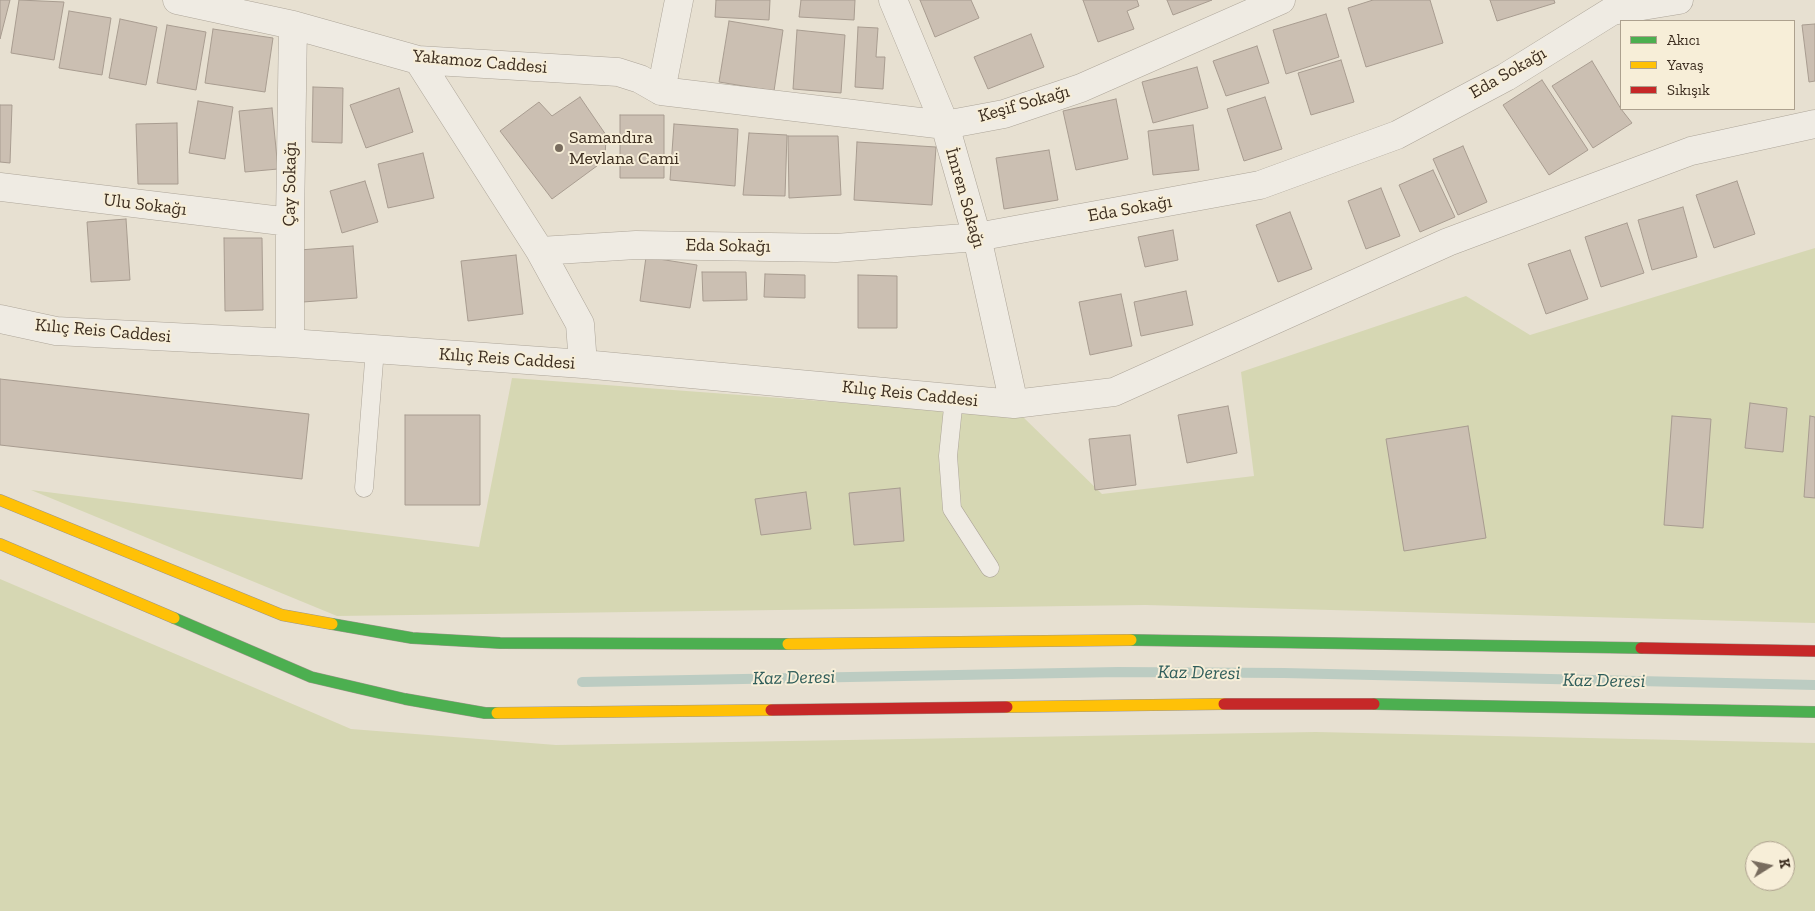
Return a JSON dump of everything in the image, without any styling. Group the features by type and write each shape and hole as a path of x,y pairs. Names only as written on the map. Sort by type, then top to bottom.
{"main road":[{"path":"0,500 282,615 412,638 500,643 795,644 1132,640 1815,652"},
{"path":"0,544 311,677 405,699 484,713 1303,703 1815,712"}],"street":[{"name":"Yakamoz Caddesi","path":"177,0 294,25 418,60 618,72 640,79 661,91"},
{"path":"661,91 679,0"},
{"name":"İmren Sokağı","path":"893,0 944,125 977,236 1014,404"},
{"name":"Keşif Sokağı","path":"661,91 944,125 1004,114 1081,88 1280,0"},
{"name":"Eda Sokağı","path":"540,251 636,245 836,248 977,236 1260,185 1397,135 1506,77 1612,11 1678,0"},
{"name":"Çay Sokağı","path":"290,343 290,222 294,25"},
{"path":"418,60 540,251 580,324 583,364"},
{"name":"Kılıç Reis Caddesi","path":"0,319 56,331 290,343 583,364 1014,404 1114,392 1457,238 1691,150 1815,124"},
{"name":"Ulu Sokağı","path":"0,187 290,222"}],"lane":[{"path":"364,488 375,349"},
{"path":"954,398 948,456 952,509 990,568"}],"green space":[{"path":"1815,248 1815,623 1145,605 337,616 31,490 479,547 512,378 1022,416 1102,494 1254,476 1241,372 1466,296 1530,335"},
{"path":"0,579 351,729 556,745 1316,732 1815,743 1815,911 0,911"}],"building":[{"path":"0,0 10,0 0,39"},
{"path":"19,0 64,2 54,60 11,53"},
{"path":"716,0 770,0 769,20 715,17"},
{"path":"801,0 855,0 854,20 799,17"},
{"path":"920,0 971,0 979,18 935,37"},
{"path":"1083,0 1137,0 1139,6 1127,11 1134,29 1098,42"},
{"path":"1167,0 1212,0 1173,15"},
{"path":"1373,0 1430,0 1443,43 1366,67 1348,8"},
{"path":"1490,0 1554,0 1555,3 1497,21"},
{"path":"69,11 111,18 102,75 59,68"},
{"path":"1326,14 1339,57 1286,74 1273,30"},
{"path":"120,19 157,27 146,85 109,78"},
{"path":"729,21 783,30 774,91 719,82"},
{"path":"1815,24 1815,81 1809,82 1802,25"},
{"path":"167,25 206,32 196,90 157,83"},
{"path":"858,27 878,28 876,57 885,57 883,89 855,87"},
{"path":"213,29 273,38 265,92 205,83"},
{"path":"797,30 845,35 841,93 793,89"},
{"path":"1031,34 1044,67 988,89 974,57"},
{"path":"1257,46 1269,83 1226,96 1213,61"},
{"path":"1341,60 1354,102 1311,115 1298,73"},
{"path":"1592,61 1620,110 1632,123 1593,148 1552,86"},
{"path":"1197,67 1208,108 1153,123 1142,82"},
{"path":"1542,80 1588,150 1549,175 1503,105"},
{"path":"313,87 343,88 342,143 312,142"},
{"path":"399,88 413,132 366,148 350,105"},
{"name":"Samandıra Mevlana Cami","path":"580,97 606,135 605,160 552,199 500,131 539,102 552,116"},
{"path":"1265,97 1282,149 1244,161 1227,109"},
{"path":"1116,99 1128,159 1076,170 1063,111"},
{"path":"198,101 233,107 225,159 189,153"},
{"path":"0,105 12,105 10,163 0,162"},
{"path":"272,108 278,169 245,172 239,111"},
{"path":"620,115 664,115 664,178 620,178"},
{"path":"177,123 178,184 138,184 136,124"},
{"path":"674,124 738,129 735,186 670,180"},
{"path":"1193,125 1199,170 1153,175 1148,131"},
{"path":"749,133 787,135 785,196 743,195"},
{"path":"788,136 838,136 841,195 789,198"},
{"path":"857,142 936,147 932,205 854,200"},
{"path":"1463,146 1487,202 1458,215 1433,159"},
{"path":"1049,150 1058,200 1004,209 996,158"},
{"path":"423,153 434,198 388,208 378,164"},
{"path":"1433,170 1455,217 1420,232 1399,185"},
{"path":"365,181 378,222 342,233 330,191"},
{"path":"1737,181 1755,234 1714,248 1696,195"},
{"path":"1381,188 1400,236 1366,249 1348,201"},
{"path":"1683,207 1697,257 1652,270 1638,220"},
{"path":"1290,212 1312,269 1278,282 1256,225"},
{"path":"126,219 130,280 91,282 87,222"},
{"path":"1627,223 1644,273 1601,287 1585,237"},
{"path":"1173,230 1178,260 1145,267 1138,237"},
{"path":"224,238 262,238 263,310 225,311"},
{"path":"353,246 357,298 303,302 299,250"},
{"path":"1570,250 1588,299 1546,314 1528,264"},
{"path":"516,255 523,314 468,321 461,261"},
{"path":"646,257 697,265 690,308 640,301"},
{"path":"702,272 746,272 747,300 703,301"},
{"path":"765,274 805,275 805,298 764,297"},
{"path":"858,275 897,276 897,328 858,328"},
{"path":"1186,291 1193,325 1141,336 1134,302"},
{"path":"1121,294 1132,346 1090,355 1079,302"},
{"path":"0,379 309,414 302,479 0,445"},
{"path":"1750,403 1787,408 1783,452 1745,448"},
{"path":"1228,406 1237,453 1187,463 1178,415"},
{"path":"405,415 480,415 480,505 405,505"},
{"path":"1672,416 1711,419 1703,528 1664,525"},
{"path":"1810,416 1815,417 1815,498 1804,497"},
{"path":"1468,426 1486,538 1404,551 1386,439"},
{"path":"1130,435 1136,485 1095,490 1089,439"},
{"path":"900,488 904,541 854,545 849,493"},
{"path":"806,492 811,529 761,535 755,499"}],"waterway":[{"name":"Kaz Deresi","path":"582,682 1118,672 1284,673 1815,685"}],"traffic: fast":[{"path":"174,618 311,677 405,699 485,713 497,713"},
{"path":"332,624 412,638 500,643 788,644"},
{"path":"1131,640 1641,648"},
{"path":"1374,704 1815,712"}],"traffic: slow":[{"path":"0,500 282,615 332,624"},
{"path":"0,544 174,618"},
{"path":"788,644 1131,640"},
{"path":"1007,707 1224,704"},
{"path":"497,713 771,710"}],"traffic: jam":[{"path":"1641,648 1815,651"},
{"path":"1224,704 1374,704"},
{"path":"771,710 1007,707"}],"place":[{"name":"Samandıra Mevlana Cami","path":"559,148"}]}
